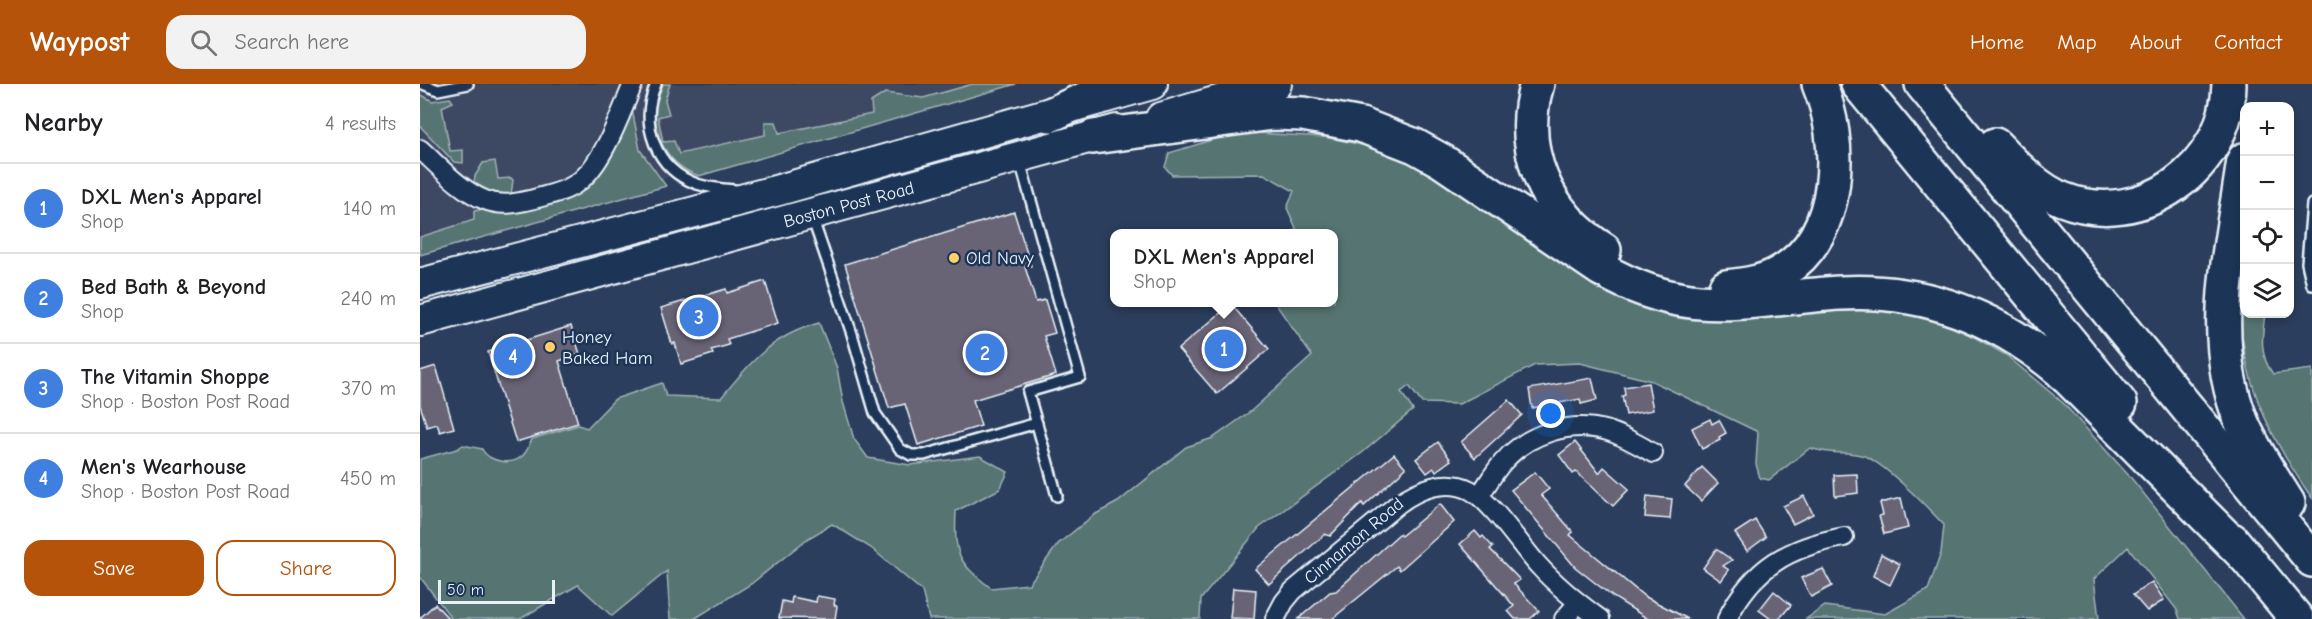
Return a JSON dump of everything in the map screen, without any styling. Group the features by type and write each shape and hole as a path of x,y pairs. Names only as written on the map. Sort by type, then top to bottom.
{"highway":[{"path":"1050,115 1118,84"},
{"path":"1537,84 1529,116 1532,154 1544,185 1563,214 1595,244 1630,266 1673,282 1723,287 1765,280 1784,270 1800,257 1817,233 1831,195 1834,169 1830,117 1820,84"},
{"path":"1858,84 2297,619"},
{"path":"1922,84 2312,560"},
{"path":"1934,84 2040,187 2073,202 2111,207 2139,202 2164,193 2195,169 2212,147 2222,127 2229,84"},
{"path":"2246,84 2248,102"},
{"path":"1093,137 1274,113 1334,119 1361,125 1415,146 1594,264 1625,283 1650,293 1709,305 1867,293 1931,300 1958,307 2032,346 2061,371 2246,557"},
{"path":"2240,186 2223,297 2224,352 2236,404 2248,436 2312,539"}],"main road":[{"name":"Boston Post Road","path":"420,284 779,190 1050,115 1152,84"},
{"name":"Boston Post Road","path":"420,321 1019,158 1276,84"}],"street":[{"path":"420,149 460,185 487,201 508,205 554,193 578,183 588,172 613,132 633,84"},
{"path":"1600,619 1578,603 1539,567 1479,496 1511,454 1526,443 1561,428 1590,427 1607,430 1653,453"},
{"name":"Cinnamon Road","path":"1275,619 1293,591 1408,496 1424,489 1442,486 1464,488 1479,496"},
{"path":"1727,619 1745,590 1774,561 1814,544 1844,537"},
{"path":"1564,619 1578,603"}],"lane":[{"path":"423,84 438,90 468,84"},
{"path":"656,84 649,108 649,134 661,156 676,173 697,184 716,188 779,190"},
{"path":"1019,158 1080,377 1028,393 1057,496"},
{"path":"2312,204 2307,263 2312,285"},
{"path":"811,215 852,334 875,413 900,449 911,455 924,456 1037,423"}],"shaded area":[{"path":"420,84 987,84 420,250"}],"green space":[{"path":"663,84 670,84 665,100 669,114 658,117 663,142 674,141 679,154 765,135 765,122 776,122 779,133 872,114 871,102 885,93 923,98 973,84 1016,84 699,176 674,161 660,138 656,125 656,112"},
{"path":"420,94 432,101 450,98 453,102 442,107 450,151 463,150 463,163 454,162 420,126"},
{"path":"632,109 640,150 666,186 420,255 420,237 474,220 474,211 485,209 512,213 570,197"},
{"path":"1238,132 1325,137 1381,149 1409,162 1483,207 1606,293 1680,316 1759,319 1818,312 1889,309 1950,326 2006,355 2063,403 2132,479 2244,619 2180,619 2177,610 2128,547 2094,579 2099,619 1806,619 1825,606 1885,614 1928,590 1941,553 1944,525 1892,475 1870,458 1861,455 1810,448 1769,480 1760,478 1756,464 1758,432 1652,381 1580,363 1535,365 1459,404 1422,403 1409,386 1401,392 1413,410 1362,453 1259,528 1201,599 1200,619 929,619 922,591 871,548 832,524 807,539 751,584 694,619 670,619 667,571 612,616 578,585 520,619 452,619 420,577 420,459 457,449 463,445 482,449 490,458 509,462 525,453 532,439 578,425 587,428 615,399 662,383 666,396 721,398 742,373 775,343 803,328 819,323 837,368 843,402 854,439 868,458 910,465 980,456 1008,472 1000,489 956,511 957,547 964,564 991,588 1029,584 1058,544 1094,515 1118,502 1186,447 1213,438 1251,411 1312,356 1278,307 1338,307 1338,229 1295,229 1287,208 1294,191 1264,174 1172,175 1165,167 1169,153"},
{"path":"495,161 498,179 511,178 513,180 511,195 489,192 474,183 475,176 483,163"},
{"path":"2241,318 2265,318 2263,337 2265,360 2273,374 2312,369 2312,498 2285,457 2255,393 2248,370"}],"building":[{"path":"1014,212 1031,266 1025,267 1036,302 1045,300 1055,333 1044,336 1056,375 973,400 981,426 918,445 905,404 889,408 845,264"},
{"path":"765,281 778,323 727,339 729,345 711,350 713,354 681,364 661,308 726,289 727,293"},
{"path":"1227,307 1234,307 1269,349 1217,394 1178,349"},
{"path":"571,326 580,354 559,361 578,423 516,442 488,352"},
{"path":"436,366 454,428 440,432 437,424 427,427 420,405 420,371"},
{"path":"1592,378 1597,400 1581,404 1580,399 1532,408 1529,389"},
{"path":"1648,383 1653,410 1626,415 1622,396 1625,395 1624,387"},
{"path":"1509,400 1522,415 1475,458 1461,442"},
{"path":"1710,419 1712,424 1719,420 1726,433 1719,437 1720,440 1702,449 1692,428"},
{"path":"1438,442 1451,460 1436,471 1434,468 1427,473 1416,459"},
{"path":"1575,442 1599,473 1604,467 1629,489 1613,506 1576,472 1573,474 1559,455"},
{"path":"1394,454 1406,468 1364,506 1362,503 1330,536 1325,534 1269,584 1255,569"},
{"path":"1702,467 1718,483 1701,501 1685,486"},
{"path":"1535,472 1549,489 1541,495 1573,532 1570,535 1644,596 1688,619 1648,619 1613,597 1575,567 1511,490"},
{"path":"1857,474 1858,493 1835,496 1834,475"},
{"path":"1647,496 1672,499 1670,519 1645,517"},
{"path":"1804,496 1813,514 1793,524 1783,506"},
{"path":"1901,498 1908,528 1884,534 1879,516 1883,515 1880,503"},
{"path":"1440,504 1454,522 1400,570 1397,566 1332,619 1298,619 1330,592 1336,591 1399,534 1401,536"},
{"path":"1755,520 1766,537 1747,551 1735,533"},
{"path":"1475,531 1481,538 1483,536 1493,547 1490,549 1520,580 1514,584 1539,611 1530,619 1515,619 1508,611 1514,606 1460,544"},
{"path":"1716,549 1732,560 1723,566 1729,570 1721,581 1703,568"},
{"path":"1881,554 1900,564 1890,585 1873,576"},
{"path":"1823,569 1832,586 1811,597 1801,578"},
{"path":"2152,582 2164,600 2147,611 2133,595"},
{"path":"1233,588 1256,590 1254,619 1230,618"},
{"path":"1774,591 1791,605 1779,619 1771,619 1759,610"},
{"path":"817,596 835,599 834,605 837,606 835,619 779,618 782,601 791,603 792,597 816,602"},
{"path":"435,604 449,619 420,619 420,618"}],"place":[{"name":"Old Navy","path":"954,258"},
{"name":"The Vitamin Shoppe","path":"699,317"},
{"name":"Honey Baked Ham","path":"550,347"},
{"name":"DXL Men's Apparel","path":"1224,349"},
{"name":"Bed Bath & Beyond","path":"985,353"},
{"name":"Men's Wearhouse","path":"513,356"}]}
